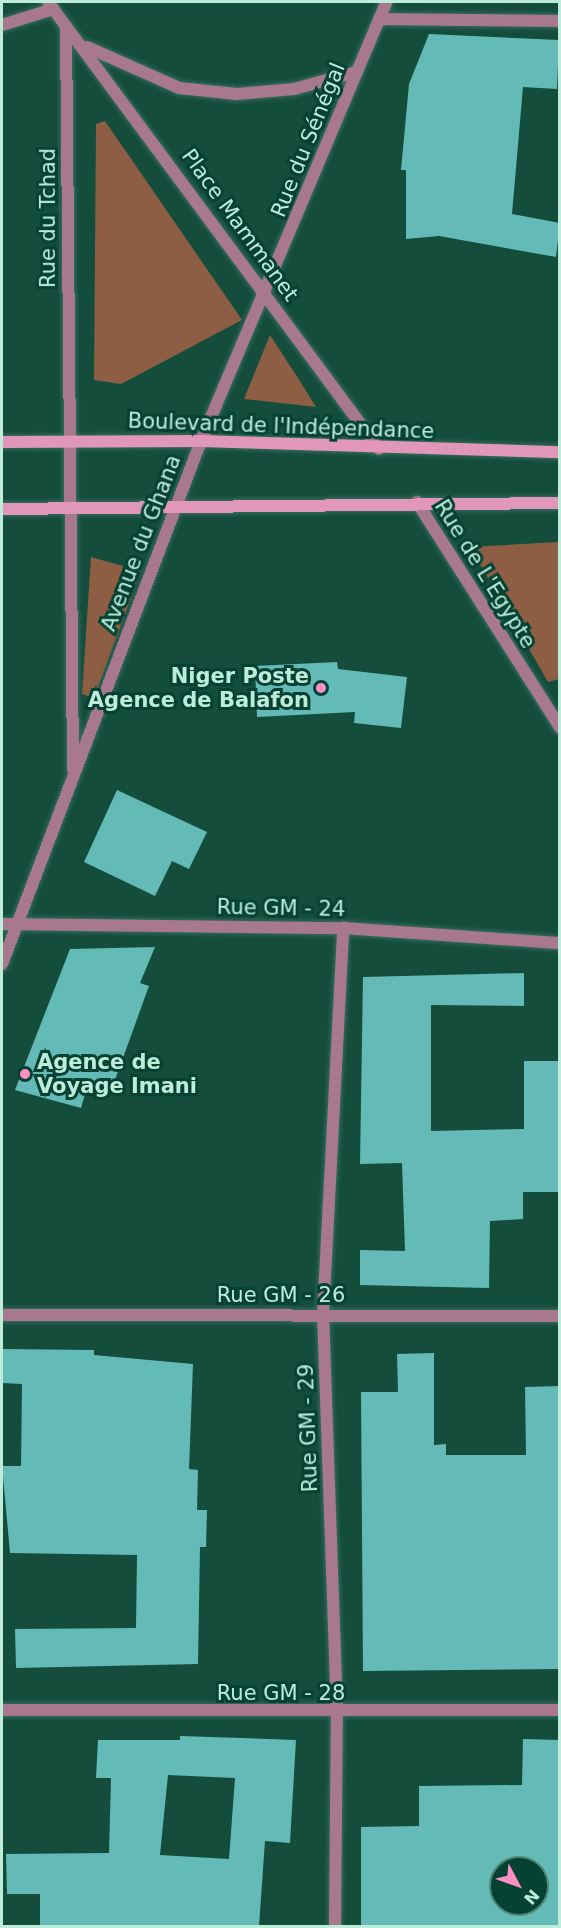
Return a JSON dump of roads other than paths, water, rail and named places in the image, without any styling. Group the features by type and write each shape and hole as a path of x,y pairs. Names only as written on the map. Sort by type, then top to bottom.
{"main road":[{"name":"Boulevard de l'Indépendance","path":"2,442 201,441 560,452"},
{"path":"2,508 70,509 417,502 560,504"}],"street":[{"name":"Rue du Sénégal","path":"267,294 386,2"},
{"path":"2,25 51,5 66,26"},
{"path":"379,19 560,21"},
{"name":"Place Mammanet","path":"66,26 83,45 379,448"},
{"name":"Rue du Tchad","path":"66,26 67,441"},
{"path":"83,45 179,88 237,94 294,89 356,72"},
{"name":"Avenue du Ghana","path":"2,964 201,441 267,294"},
{"name":"Avenue du Ghana","path":"67,441 73,776"},
{"name":"Rue de L'Egypte","path":"417,502 560,726"},
{"name":"Rue GM - 24","path":"2,924 343,928 560,943"},
{"name":"Rue GM - 29","path":"335,1926 337,1713 323,1315 343,928"},
{"name":"Rue GM - 26","path":"2,1315 560,1316"},
{"name":"Rue GM - 28","path":"2,1710 337,1713 560,1710"}],"place":[{"name":"Niger Poste Agence de Balafon","path":"321,688"},
{"name":"Agence de Voyage Imani","path":"25,1074"}]}
